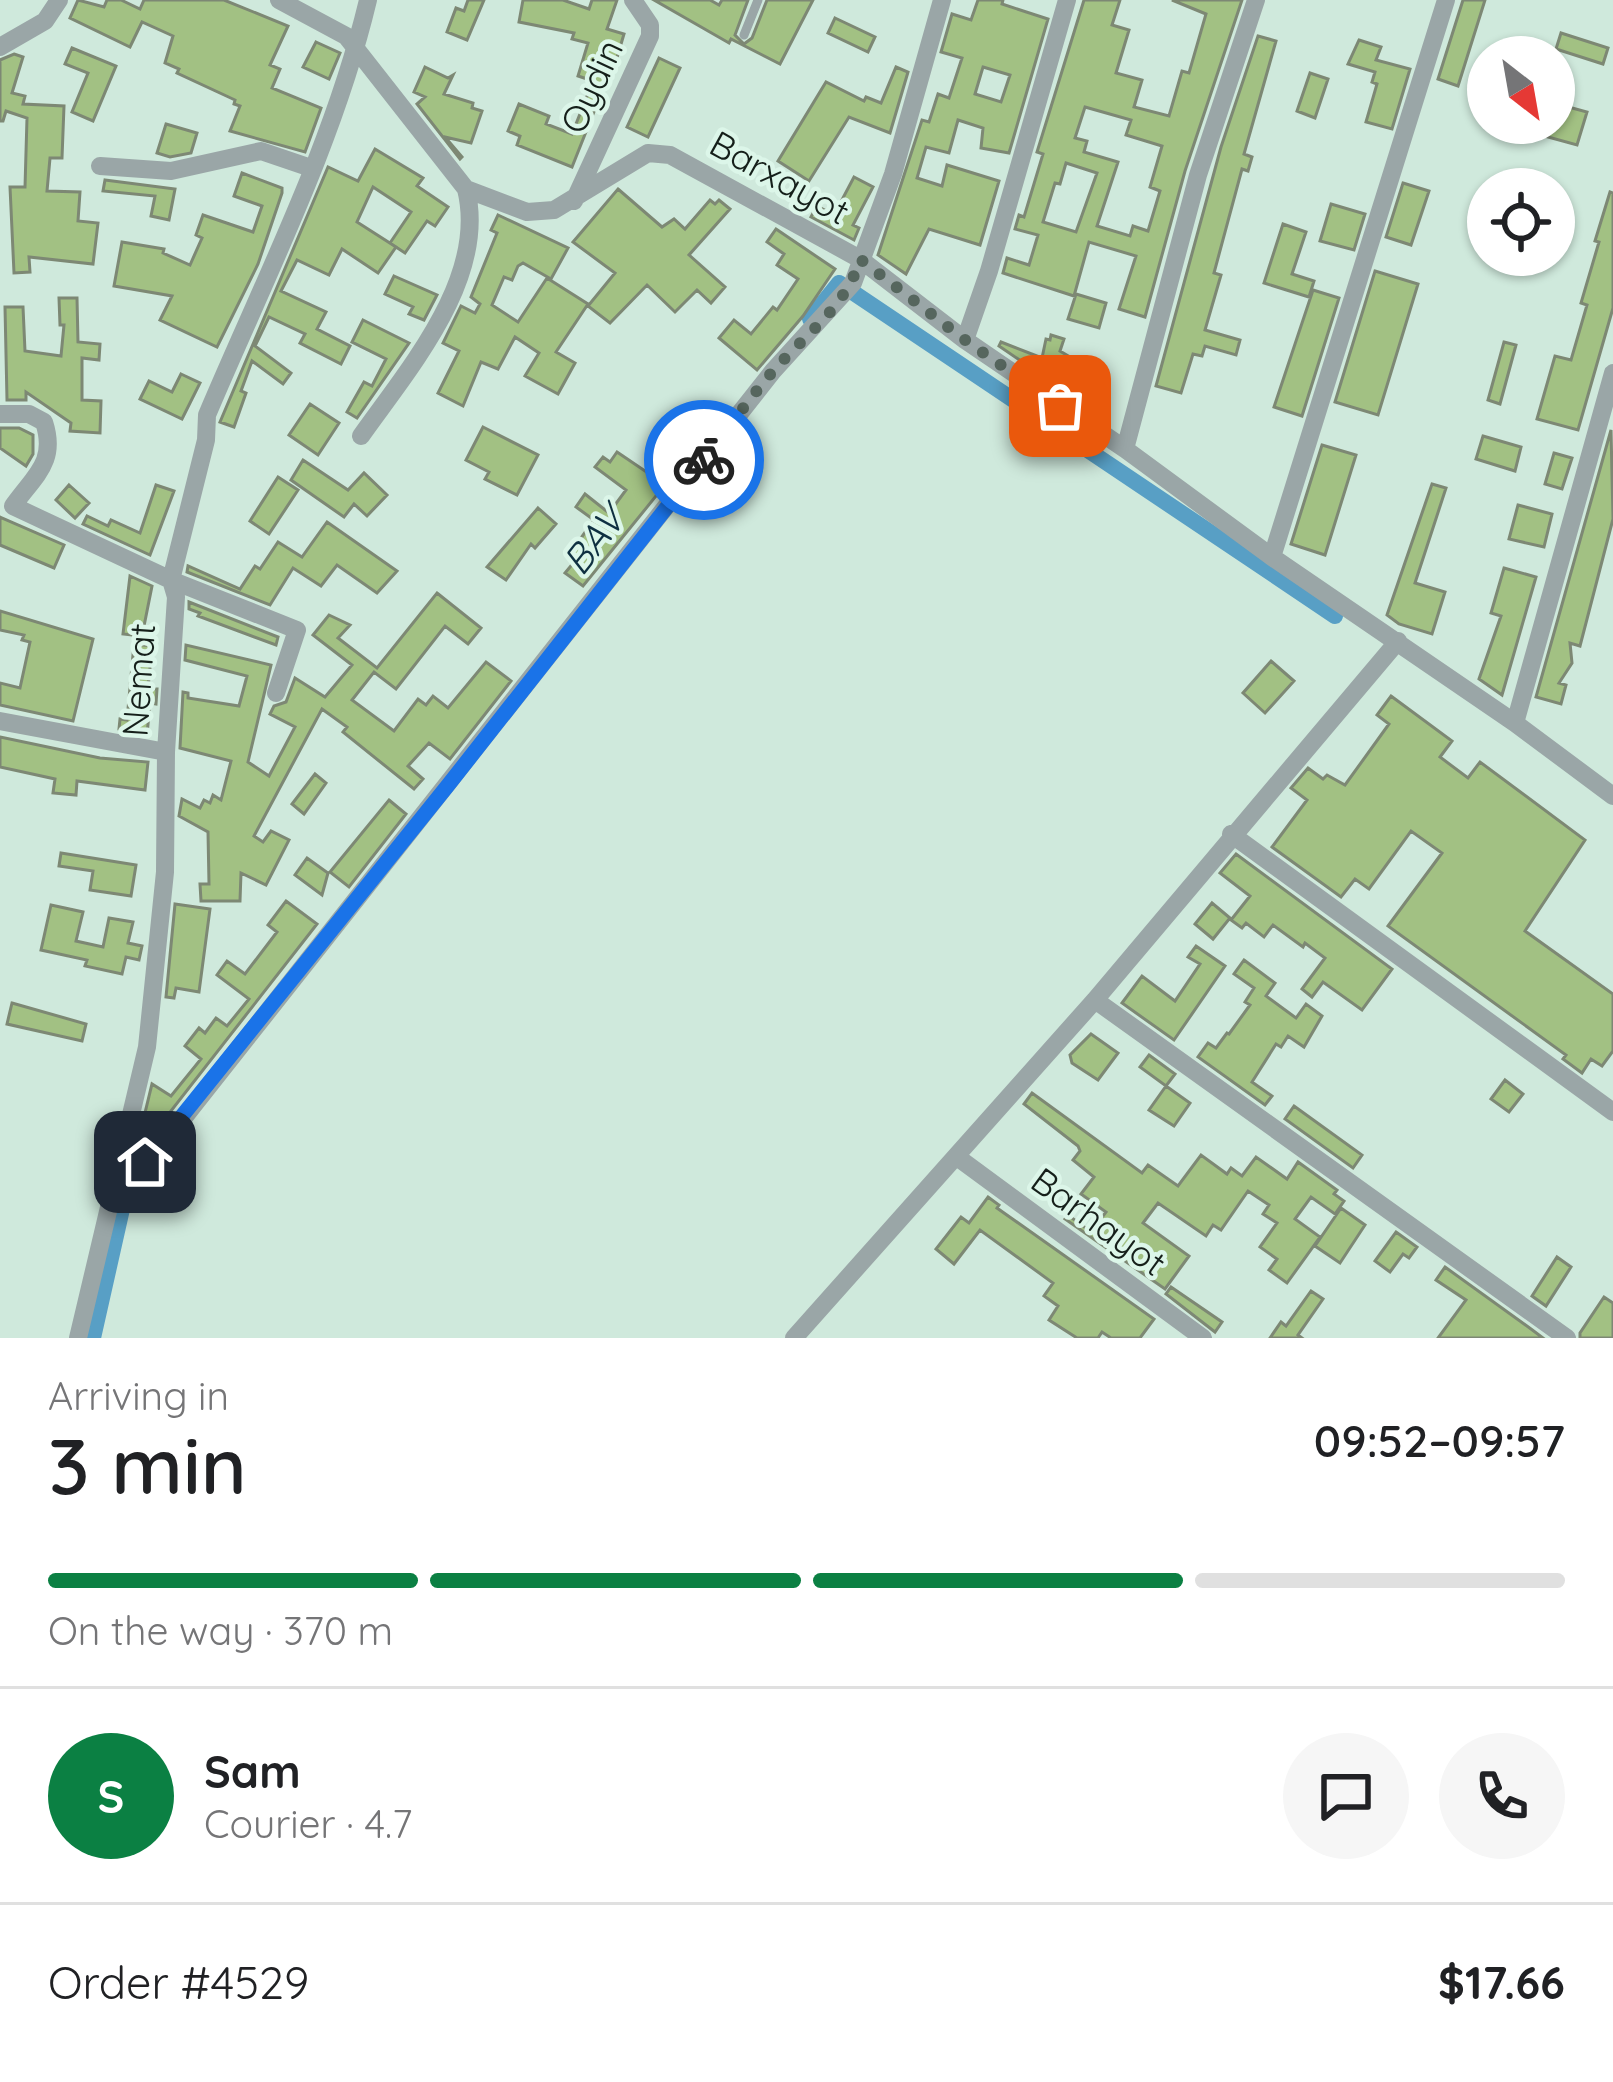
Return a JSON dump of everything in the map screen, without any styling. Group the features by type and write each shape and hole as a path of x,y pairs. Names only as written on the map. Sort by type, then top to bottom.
{"street":[{"path":"0,47 45,22 59,0"},
{"path":"279,0 346,36 466,189 470,207 469,241 442,315 362,436"},
{"name":"Nemat","path":"79,1338 124,1166 147,1047 165,872 166,752 176,597 171,580 206,440 207,415 311,168 356,52 368,0"},
{"name":"Oydin","path":"574,201 650,36 650,25 633,0"},
{"path":"124,1166 155,1153 773,371 848,290 893,174 942,0"},
{"path":"965,340 1067,0"},
{"path":"1125,449 1198,175 1256,0"},
{"path":"1272,557 1446,0"},
{"path":"100,166 171,171 261,151 311,168"},
{"name":"Barxayot","path":"466,189 527,212 554,210 648,153 670,155 860,259 965,340 1398,640 1613,796"},
{"path":"1515,723 1613,373"},
{"path":"0,414 29,414 44,422 51,443 48,458 13,506 171,580 297,630 276,693"},
{"path":"804,1334 1095,1000 1398,640"},
{"path":"0,721 166,752"},
{"path":"1232,834 1613,1112"},
{"path":"1095,1000 1567,1338"},
{"name":"Barhayot","path":"957,1157 1203,1338"}],"lane":[{"path":"744,34 758,0"}],"building":[{"path":"78,0 104,7 107,0 121,0 140,9 144,0 224,0 288,26 270,65 280,69 272,88 321,108 305,152 230,131 240,106 165,63 173,36 142,22 130,47 70,18"},
{"path":"468,0 484,0 467,40 447,32 456,8 464,11"},
{"path":"523,0 563,0 589,9 592,0 617,0 607,29 624,34 609,85 605,84 572,167 517,145 520,136 508,131 519,104 549,116 546,124 572,134 593,81 578,76 588,43 572,39 574,33 519,22"},
{"path":"654,0 710,0 719,5 722,0 748,0 735,35 744,44 752,38 767,0 813,0 780,64 731,39 729,43"},
{"path":"978,0 1003,0 1002,4 1048,19 1009,153 981,148 983,128 958,120 949,153 926,147 917,178 942,186 947,165 999,181 980,245 929,229 906,274 878,255 922,120 929,122 938,94 949,98 962,58 941,52 952,14 971,20","holes":["983,67 1010,75 1001,102 975,94"]},
{"path":"1084,0 1120,0 1112,25 1129,30 1116,73 1142,80 1134,107 1169,116 1182,71 1189,73 1206,14 1172,0 1242,0 1185,171 1145,317 1119,309 1136,256 1089,242 1074,296 1003,273 1007,258 1029,265 1038,235 1015,229 1019,215 1024,217 1043,154 1037,152","holes":["1085,107 1131,120 1126,135 1162,146 1150,187 1160,191 1148,231 1133,226 1130,236 1097,226 1118,162 1084,152 1087,141 1075,138","1066,163 1097,173 1076,232 1043,222"]},
{"path":"1463,0 1485,0 1474,36 1467,36 1467,57 1458,86 1438,79"},
{"path":"835,18 875,37 868,52 828,33"},
{"path":"1258,36 1276,41 1244,154 1252,157 1248,171 1242,169 1214,273 1221,275 1205,330 1240,340 1236,355 1205,346 1202,356 1193,354 1181,393 1156,386 1221,147"},
{"path":"1575,37 1608,48 1603,64 1575,55"},
{"path":"1359,40 1381,47 1376,60 1410,69 1392,129 1366,122 1377,84 1372,82 1375,72 1348,64"},
{"path":"316,42 340,53 329,79 303,67"},
{"path":"72,48 116,66 93,121 72,112 88,73 65,64"},
{"path":"14,54 23,57 12,93 25,96 23,104 64,106 62,158 50,158 47,191 80,192 78,221 98,223 93,264 29,257 30,272 14,273 10,187 25,187 27,118 6,111 0,121 0,60"},
{"path":"659,58 680,68 648,137 627,127"},
{"path":"425,67 448,78 453,75 444,94 473,103 472,108 482,111 471,143 445,137 460,159 417,104 425,97 414,92"},
{"path":"896,67 908,72 890,133 849,117 809,181 778,161 826,82 864,101 866,97 881,103"},
{"path":"1310,73 1328,79 1315,118 1297,111"},
{"path":"1575,109 1587,112 1577,145 1573,144"},
{"path":"166,124 197,133 191,153 170,157 157,153"},
{"path":"375,149 423,178 417,186 448,207 435,226 427,221 405,253 396,247 378,273 342,249 329,275 297,260 281,291 326,312 317,329 350,346 341,364 300,343 305,334 269,317 255,346 291,373 283,384 252,361 234,427 220,422 328,167 358,181","holes":["373,187 411,212 390,243 396,247 357,222"]},
{"path":"242,173 282,188 282,193 258,264 217,347 160,320 172,296 114,286 122,242 164,249 163,253 190,265 202,238 196,235 203,215 253,232 262,206 234,196"},
{"path":"854,177 873,187 853,225 859,228 854,240 811,217 817,206 834,215"},
{"path":"105,180 175,189 169,220 151,216 155,196 103,191"},
{"path":"1403,183 1429,191 1411,245 1386,237"},
{"path":"618,189 662,227 674,219 685,229 710,200 715,204 719,200 730,209 689,255 725,287 711,303 697,290 675,312 647,285 610,323 588,306 615,273 573,242"},
{"path":"1610,192 1613,308 1578,430 1537,419 1555,356 1571,360"},
{"path":"1331,204 1365,214 1354,250 1320,241"},
{"path":"498,215 568,248 551,279 523,263 518,266 512,280 504,277 492,305 518,322 547,278 588,304 556,352 575,363 558,394 525,376 539,353 515,337 498,369 481,362 463,406 438,393 459,351 443,343 461,306 475,313 480,304 471,297 497,233 491,230"},
{"path":"1283,224 1306,232 1292,274 1314,281 1309,297 1264,283"},
{"path":"776,229 835,269 757,370 719,338 734,320 751,334 773,307 777,310 798,279 777,265 784,254 767,242"},
{"path":"1375,271 1418,284 1378,415 1335,402"},
{"path":"394,276 437,295 424,320 409,314 413,307 385,294"},
{"path":"1313,290 1339,298 1302,416 1274,407"},
{"path":"1076,294 1106,303 1099,328 1068,319"},
{"path":"59,298 77,298 78,342 100,344 99,360 82,358 82,400 101,401 100,433 70,431 71,423 26,392 26,400 7,400 5,307 23,307 25,351 61,356 64,325 60,325"},
{"path":"363,320 409,343 357,418 347,412 364,382 372,386 386,359 352,342"},
{"path":"1051,335 1064,339 1060,351 1090,369 1072,396 999,346 1001,342 1042,358"},
{"path":"1504,342 1516,345 1500,404 1488,400"},
{"path":"181,374 200,383 182,419 140,399 149,381 172,392"},
{"path":"310,404 339,423 318,455 289,435"},
{"path":"483,427 538,455 517,495 485,479 489,472 466,460"},
{"path":"0,428 19,428 33,435 33,454 26,466 0,448"},
{"path":"1611,430 1613,519 1580,646 1570,643 1572,663 1559,683 1566,685 1561,704 1536,697"},
{"path":"1483,436 1521,447 1515,471 1476,459"},
{"path":"1322,445 1356,455 1325,555 1291,544"},
{"path":"617,452 648,473 664,453 676,462 656,496 583,586 565,573 575,561 568,556 594,520 576,507 585,494 609,513 626,490 595,467 603,457 610,462"},
{"path":"1554,453 1572,458 1562,489 1545,484"},
{"path":"303,460 348,490 364,473 387,495 367,516 354,504 344,517 291,480"},
{"path":"278,477 298,490 269,534 250,521"},
{"path":"1432,484 1446,488 1415,583 1445,592 1432,634 1399,624 1387,615"},
{"path":"69,485 89,503 75,518 56,500"},
{"path":"156,485 174,491 150,555 83,524 87,516 140,533"},
{"path":"1518,505 1552,514 1544,547 1509,539"},
{"path":"538,508 556,524 535,548 531,544 506,580 487,567"},
{"path":"0,517 64,545 54,568 0,545"},
{"path":"327,522 397,571 377,593 337,565 321,586 293,568 270,605 187,572 188,566 240,589 278,542 302,557"},
{"path":"1504,568 1536,577 1502,695 1479,679 1501,616 1491,613"},
{"path":"130,576 152,586 142,636 123,634"},
{"path":"437,593 481,628 468,644 445,626 396,689 374,672 352,700 394,731 418,699 426,705 433,696 448,708 486,662 511,681 450,759 429,743 408,766 423,779 414,789 322,709 254,836 263,842 271,831 289,840 266,885 241,873 240,901 201,901 200,884 209,884 208,832 179,816 182,799 200,808 213,795 221,800 231,761 180,748 183,692 188,698 239,706 247,676 185,660 186,645 271,665 248,762 269,776 295,727 270,714 274,706 286,702 295,678 325,697 352,665 313,635 329,615 350,625 338,638 377,668"},
{"path":"189,602 278,637 276,645 198,616 189,609"},
{"path":"0,611 93,639 73,721 0,705 0,683 20,688 30,642 22,640 24,635 0,630"},
{"path":"134,644 152,646 148,689 157,689 156,704 150,703 147,735 119,729 120,719 127,720"},
{"path":"1271,661 1294,681 1265,713 1243,693"},
{"path":"1391,696 1452,741 1440,757 1468,778 1480,762 1585,840 1525,931 1613,994 1613,1051 1602,1066 1591,1059 1582,1073 1563,1059 1566,1055 1388,926 1442,853 1411,831 1369,889 1355,879 1341,897 1272,847 1307,800 1291,788 1308,768 1323,779 1327,775 1345,785 1389,724 1377,715"},
{"path":"0,737 100,758 148,762 145,790 77,781 76,795 53,793 55,779 0,767"},
{"path":"315,774 326,783 304,814 292,804"},
{"path":"389,800 406,814 349,887 330,872"},
{"path":"61,853 136,865 131,896 90,890 93,871 59,866"},
{"path":"1236,854 1392,969 1362,1010 1323,982 1312,997 1302,989 1325,958 1305,943 1303,947 1273,925 1264,937 1246,923 1242,928 1231,920 1250,896 1220,873"},
{"path":"307,858 328,873 322,895 295,875"},
{"path":"286,901 317,924 136,1150 152,1084 171,1096 201,1059 185,1046 199,1028 205,1033 216,1018 227,1026 249,999 217,975 227,961 245,974 277,932 268,925"},
{"path":"1212,903 1230,918 1213,939 1195,924"},
{"path":"175,904 210,909 199,992 176,988 174,998 166,997"},
{"path":"51,905 83,912 76,941 103,947 109,918 133,922 128,943 142,946 139,960 126,957 122,974 41,950"},
{"path":"1196,946 1225,966 1174,1040 1122,1003 1142,976 1175,1001 1200,964 1188,957"},
{"path":"1244,960 1275,983 1266,996 1296,1018 1306,1004 1322,1016 1304,1047 1288,1036 1281,1047 1276,1044 1252,1082 1272,1096 1265,1105 1198,1057 1208,1043 1216,1048 1250,1005 1245,1002 1254,988 1234,974"},
{"path":"12,1003 86,1024 82,1041 7,1024"},
{"path":"1091,1034 1118,1053 1098,1080 1072,1063 1070,1055"},
{"path":"1149,1055 1175,1074 1166,1086 1140,1067"},
{"path":"1505,1080 1523,1094 1509,1112 1491,1099"},
{"path":"1166,1086 1190,1103 1174,1126 1149,1110"},
{"path":"1032,1093 1142,1173 1148,1165 1178,1186 1201,1155 1227,1174 1231,1168 1242,1176 1256,1157 1287,1179 1298,1162 1337,1190 1334,1194 1344,1201 1335,1214 1311,1197 1295,1219 1320,1237 1287,1283 1269,1270 1277,1259 1260,1247 1277,1223 1263,1214 1269,1205 1248,1191 1221,1230 1213,1225 1206,1236 1158,1203 1143,1223 1189,1256 1165,1289 1065,1219 1068,1215 1091,1232 1106,1212 1081,1194 1094,1177 1073,1160 1078,1146 1024,1104"},
{"path":"1294,1106 1362,1155 1353,1168 1285,1119"},
{"path":"988,1197 1154,1319 1140,1338 1111,1338 1102,1332 1098,1338 1077,1338 1049,1320 1058,1306 1044,1296 1053,1283 980,1230 954,1264 936,1249 961,1217 969,1223"},
{"path":"1341,1208 1365,1225 1340,1263 1315,1246"},
{"path":"1396,1232 1417,1247 1409,1258 1403,1254 1390,1272 1375,1261"},
{"path":"1557,1257 1571,1267 1546,1306 1532,1296"},
{"path":"1445,1267 1543,1338 1438,1338 1466,1300 1436,1280"},
{"path":"1171,1287 1222,1322 1215,1332 1166,1294"},
{"path":"1311,1291 1323,1299 1298,1335 1302,1338 1270,1338 1281,1322 1286,1326"},
{"path":"1604,1297 1613,1303 1613,1338 1580,1338 1580,1333"}],"waterway":[{"name":"BAV","path":"810,319 839,283 1335,616"},
{"name":"BAV","path":"93,1338 129,1178 145,1157"}],"way so far":[{"path":"704,460 773,371 843,298 854,283 860,259 1060,406"}],"route":[{"path":"145,1162 704,460"}]}
